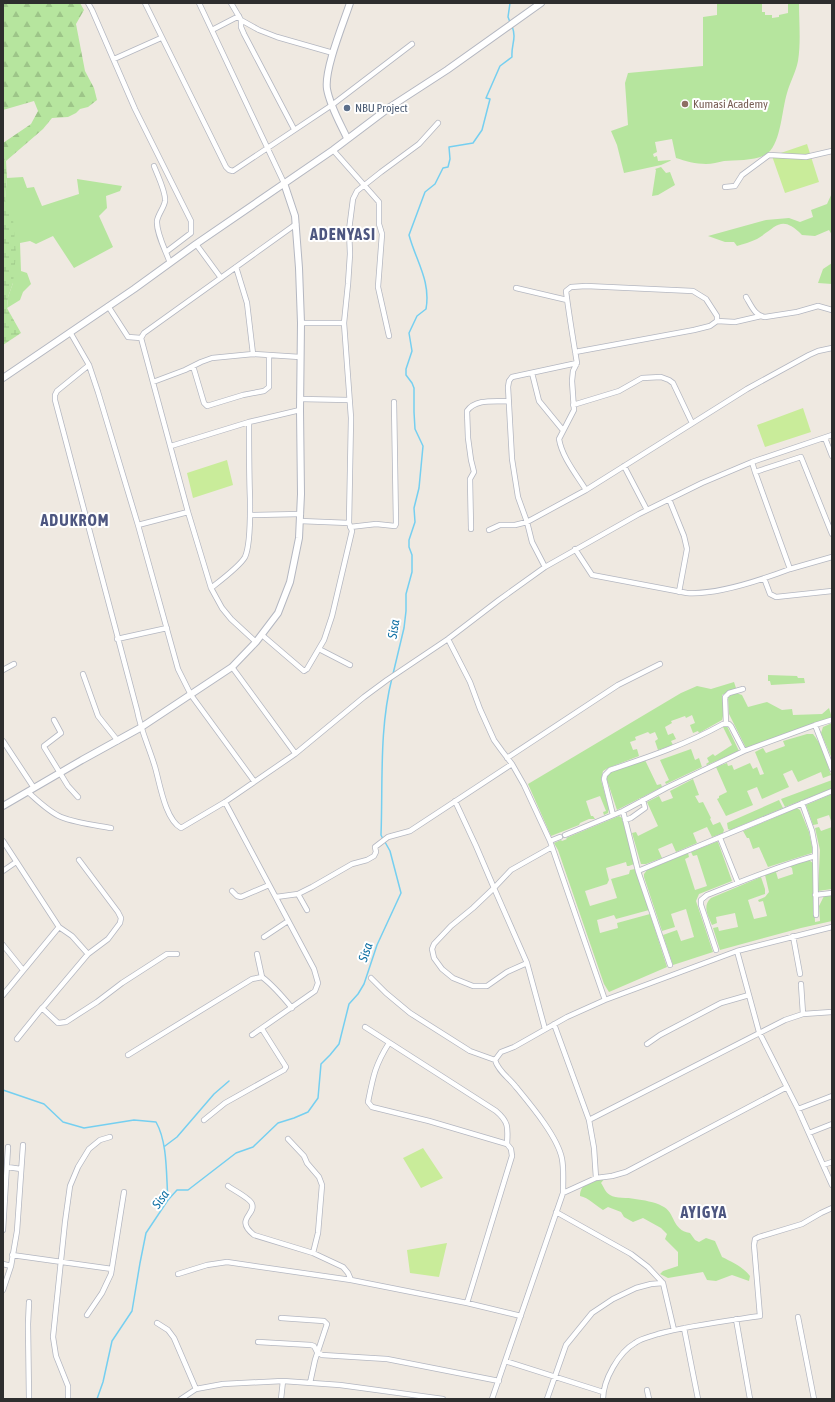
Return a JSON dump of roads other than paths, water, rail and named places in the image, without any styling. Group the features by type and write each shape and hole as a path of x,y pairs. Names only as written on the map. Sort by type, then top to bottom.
{"street":[{"path":"88,3 135,109 191,221 191,233 166,252"},
{"path":"145,3 226,167 233,171 332,105 412,44"},
{"path":"3,806 140,728 191,696 232,667 262,635 278,613 290,582 299,538 301,514 301,323 295,216 284,182 199,3"},
{"path":"231,3 240,18 241,27 244,34 294,129"},
{"path":"347,138 332,105 326,84 333,53 350,3"},
{"path":"3,378 170,263 284,182 333,150 347,138 541,3"},
{"path":"212,30 240,18"},
{"path":"240,18 259,30 277,37 333,53"},
{"path":"114,59 161,38"},
{"path":"262,635 304,671 307,669 324,640 332,616 352,531 350,525 351,424 344,323 350,254 349,230 353,199 358,191 380,172 419,144 438,123"},
{"path":"333,150 379,202 379,224 382,234 378,287 389,336"},
{"path":"725,187 735,186 742,175 769,155 806,157 832,151"},
{"path":"154,166 165,201 157,222 161,240 170,263"},
{"path":"256,642 231,619 222,608 211,588 188,512 141,338 144,332 296,224"},
{"path":"196,244 221,278"},
{"path":"236,267 247,303 253,354"},
{"path":"586,490 567,460 558,438 562,429 570,420 574,410 572,381 573,371 577,363 567,300 566,291 568,288 586,286 693,291 706,299 717,316 717,321"},
{"path":"516,288 567,300"},
{"path":"746,297 757,314 761,316"},
{"path":"108,306 128,338 141,338"},
{"path":"575,352 694,330 710,326 717,321 744,321 761,316 765,317 797,312 818,306 832,310"},
{"path":"301,323 344,323"},
{"path":"70,332 90,365 138,524 178,669 191,696 254,781"},
{"path":"489,530 500,525 515,525 527,522 586,490 747,389 809,355 818,351 832,348"},
{"path":"153,382 212,358 253,354 300,357"},
{"path":"192,366 204,403 207,406 267,389 269,356"},
{"path":"545,566 532,542 518,497 512,459 509,381 512,377 577,363"},
{"path":"90,365 57,390 55,400 140,728 154,765 167,808 177,826 181,828 225,802 295,753 387,680 448,639 545,566 647,510 702,483 752,462 832,435"},
{"path":"532,373 539,401 562,429"},
{"path":"573,405 619,391 642,378 661,377 673,383 692,423"},
{"path":"300,400 349,400"},
{"path":"471,529 470,479 474,472 468,438 467,411 474,404 481,402 510,401"},
{"path":"300,521 350,525 376,524 395,526 394,402"},
{"path":"171,446 249,422 300,410"},
{"path":"211,588 245,557 249,535 250,515 249,422"},
{"path":"825,438 832,456"},
{"path":"797,447 832,534"},
{"path":"755,472 801,457"},
{"path":"752,462 790,569"},
{"path":"624,466 647,510"},
{"path":"669,499 684,536 687,549 679,592"},
{"path":"138,524 188,512"},
{"path":"250,515 301,514"},
{"path":"575,549 592,575 679,592 699,594 764,578 832,557"},
{"path":"764,578 770,594 773,597 832,591"},
{"path":"117,639 167,628"},
{"path":"448,639 470,682 494,740 512,764 550,841 606,1000"},
{"path":"319,648 350,665"},
{"path":"3,670 14,664"},
{"path":"507,758 618,684 660,664"},
{"path":"232,667 295,753"},
{"path":"83,674 98,716 118,741"},
{"path":"726,724 725,697 743,689"},
{"path":"54,720 61,733 44,747 68,786 78,797"},
{"path":"550,841 623,811 744,751 831,720"},
{"path":"613,815 604,780 610,770 694,740 723,724 732,726 744,751"},
{"path":"816,725 832,769"},
{"path":"3,741 34,788"},
{"path":"276,897 298,894 312,888 352,864 367,860 374,856 376,852 375,847 380,842 388,837 410,831 512,764"},
{"path":"638,871 832,791"},
{"path":"28,792 60,817 86,824 110,828"},
{"path":"625,820 631,818 645,808 643,800"},
{"path":"455,801 527,963 545,1029"},
{"path":"225,802 314,970 318,983 315,991 252,1035"},
{"path":"802,803 812,831 815,847 816,915"},
{"path":"623,811 638,871 670,965"},
{"path":"720,838 738,883"},
{"path":"3,841 59,927 72,936 88,954"},
{"path":"527,963 507,972 486,986 473,986 453,978 442,969 434,958 432,949 434,944 451,926 473,908 511,870 552,847"},
{"path":"716,950 701,905 701,900 707,895 790,862 815,856"},
{"path":"17,1039 88,954 108,939 120,923 121,918 80,860"},
{"path":"3,871 16,862"},
{"path":"232,891 237,896 241,897 269,885"},
{"path":"815,895 832,893"},
{"path":"298,894 307,910"},
{"path":"264,937 288,922"},
{"path":"3,995 59,927"},
{"path":"495,1060 501,1052 514,1047 554,1024 606,1000 737,951 832,927"},
{"path":"793,936 800,974"},
{"path":"3,945 23,970"},
{"path":"737,951 759,1032 798,1109 832,1185"},
{"path":"42,1008 58,1023 66,1022 168,954 177,954"},
{"path":"257,954 262,977 273,986 292,1008"},
{"path":"128,1055 252,979 262,977"},
{"path":"371,978 386,993 410,1012 470,1051 495,1060"},
{"path":"800,984 803,1014"},
{"path":"648,1044 660,1034 721,1003 749,995"},
{"path":"589,1120 785,1020 803,1014 832,1012"},
{"path":"554,1024 589,1120 594,1148 596,1178"},
{"path":"365,1027 496,1111 507,1122 507,1144"},
{"path":"204,1120 225,1103 284,1070 286,1067 262,1029"},
{"path":"389,1043 379,1058 373,1075 368,1102 369,1105 507,1144 511,1149 512,1156 466,1303"},
{"path":"492,1399 563,1193 562,1158 558,1147 536,1111 510,1079 497,1066 495,1060"},
{"path":"563,1193 596,1178 626,1172 787,1087"},
{"path":"798,1109 832,1096"},
{"path":"809,1133 832,1124"},
{"path":"68,1399 68,1386 56,1356 53,1337 70,1186 78,1167 89,1149 100,1140 110,1137"},
{"path":"288,1140 304,1156 307,1163 319,1177 322,1185 318,1233 313,1253"},
{"path":"3,1290 10,1266 17,1231 23,1145"},
{"path":"3,1230 8,1146"},
{"path":"823,1165 832,1162"},
{"path":"7,1167 21,1169"},
{"path":"228,1186 249,1200 252,1204 245,1225 254,1235 313,1253 342,1267 348,1273 351,1280"},
{"path":"87,1315 107,1284 112,1269 124,1192"},
{"path":"603,1399 604,1384 614,1366 626,1350 634,1343 642,1339 674,1330 760,1316 754,1245 755,1239 802,1224 832,1208"},
{"path":"556,1212 631,1254 648,1267 663,1282 674,1330"},
{"path":"12,1255 112,1269"},
{"path":"178,1274 206,1265 227,1262 351,1280 466,1303 521,1316"},
{"path":"3,1264 10,1266"},
{"path":"547,1399 566,1345 592,1313 613,1299 636,1288 663,1282"},
{"path":"29,1399 28,1324 30,1302"},
{"path":"798,1317 814,1399"},
{"path":"281,1318 300,1318 326,1322 327,1326 317,1352 310,1383"},
{"path":"736,1319 750,1399"},
{"path":"156,1323 168,1330 174,1338 196,1389"},
{"path":"684,1328 698,1399"},
{"path":"258,1342 311,1345 314,1346 317,1352 322,1355 387,1359 499,1381"},
{"path":"505,1361 603,1392"},
{"path":"281,1399 283,1380"},
{"path":"181,1399 196,1389 224,1384 283,1380 340,1385 443,1399"},
{"path":"647,1390 649,1399"}],"waterway":[{"path":"510,3 508,17 510,22"},
{"path":"393,674 404,628 406,594 412,572 412,555 409,547 409,540 415,522 414,508 419,488 423,446 415,429 414,388 406,375 406,369 412,351 409,333 417,316 426,309 427,299 425,280 409,235 425,192 435,184 443,168 448,167 450,159 449,147 473,143 482,130 490,99 486,98 500,66 512,57 514,38 512,26"},
{"name":"Sisa","path":"383,839 381,835 383,736 392,678"},
{"name":"Sisa","path":"97,1399 103,1382 112,1341 132,1311 146,1233 168,1200 177,1190 188,1190 236,1153 253,1147 278,1123 308,1112 318,1098 321,1064 339,1044 349,1004 364,984 377,945 401,893 390,851 385,842"},
{"path":"165,1146 177,1137 214,1094 229,1081"},
{"path":"3,1090 44,1104 63,1122 84,1128 134,1120 156,1122 160,1130 165,1150 168,1200"}],"place":[{"name":"Kumasi Academy","path":"685,104"},
{"name":"NBU Project","path":"347,108"}],"district":[{"name":"ADENYASI","path":"343,234"},
{"name":"ADUKROM","path":"75,520"},
{"name":"AYIGYA","path":"704,1212"}]}
